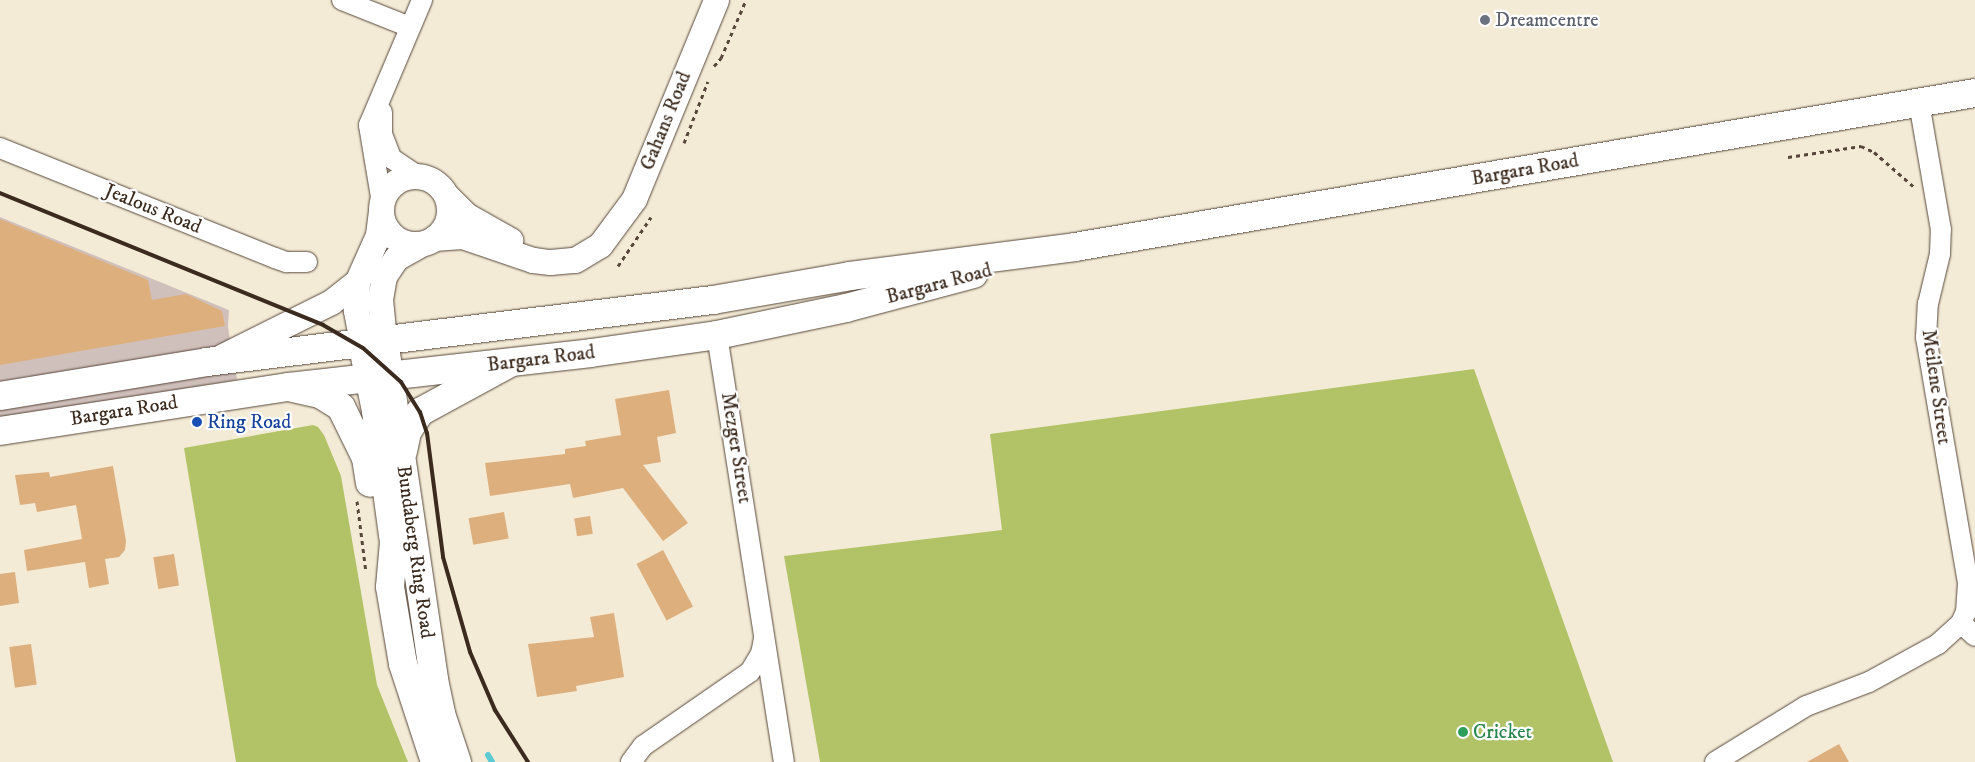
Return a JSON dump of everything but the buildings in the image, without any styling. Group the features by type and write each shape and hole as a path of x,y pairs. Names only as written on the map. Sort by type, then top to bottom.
{"main road":[{"name":"Bargara Road","path":"0,396 207,362 713,300 850,276 1075,247 1975,93"},
{"name":"Bargara Road","path":"0,431 289,387 510,363 717,335 846,308 1075,247"},
{"path":"713,300 717,335"},
{"name":"Bundaberg Ring Road","path":"373,341 380,377 402,458 434,680 441,714 457,762"},
{"path":"402,458 407,432 420,412 510,363"},
{"name":"Bundaberg Ring Road","path":"380,377 394,542 390,587 403,664 435,762"},
{"path":"289,387 308,390 329,398 348,418 366,458 379,558 390,587"}],"street":[{"path":"342,0 410,28"},
{"path":"373,341 356,310 356,282 378,235 381,207 369,125 422,0"},
{"name":"Gahans Road","path":"381,207 386,227 397,239 428,241 462,236 533,260 550,262 584,256 607,236 634,199 716,0"},
{"path":"388,81 382,112 384,142 391,158 416,175"},
{"name":"Meilene Street","path":"1919,103 1940,218 1942,244 1928,304 1926,331 1968,583 1968,630"},
{"name":"Jealous Road","path":"0,148 275,258 286,262 307,262"},
{"path":"381,207 390,186 406,176 416,175"},
{"name":"Gahans Road","path":"416,175 435,181 456,207 488,228 541,250 583,250 607,236"},
{"name":"Gahans Road","path":"373,341 384,276 396,258 428,241 448,220 448,196"},
{"path":"207,362 236,352 331,302 356,282"},
{"name":"Mezger Street","path":"717,335 765,628 784,762"},
{"path":"631,762 643,746 750,672 761,654 765,628"},
{"path":"1715,762 1806,706 1869,682 1949,636 1968,630"}],"path":[{"path":"1788,157 1861,146 1874,152 1915,191"}],"shaded area":[{"path":"0,217 229,310 228,327 237,380 0,419"}],"green space":[{"path":"1474,369 1613,762 820,762 784,556 1002,530 990,434"},
{"path":"313,425 318,427 324,435 341,476 377,685 408,762 236,762 184,448"}],"waterway":[{"path":"488,755 492,762"}],"railway":[{"path":"0,193 323,325 363,348 401,382 420,412 427,433 443,557 470,652 495,710 528,762"}],"place":[{"name":"Dreamcentre","path":"1485,20"},
{"name":"Ring Road","path":"197,422"},
{"name":"Cricket","path":"1463,732"}]}
